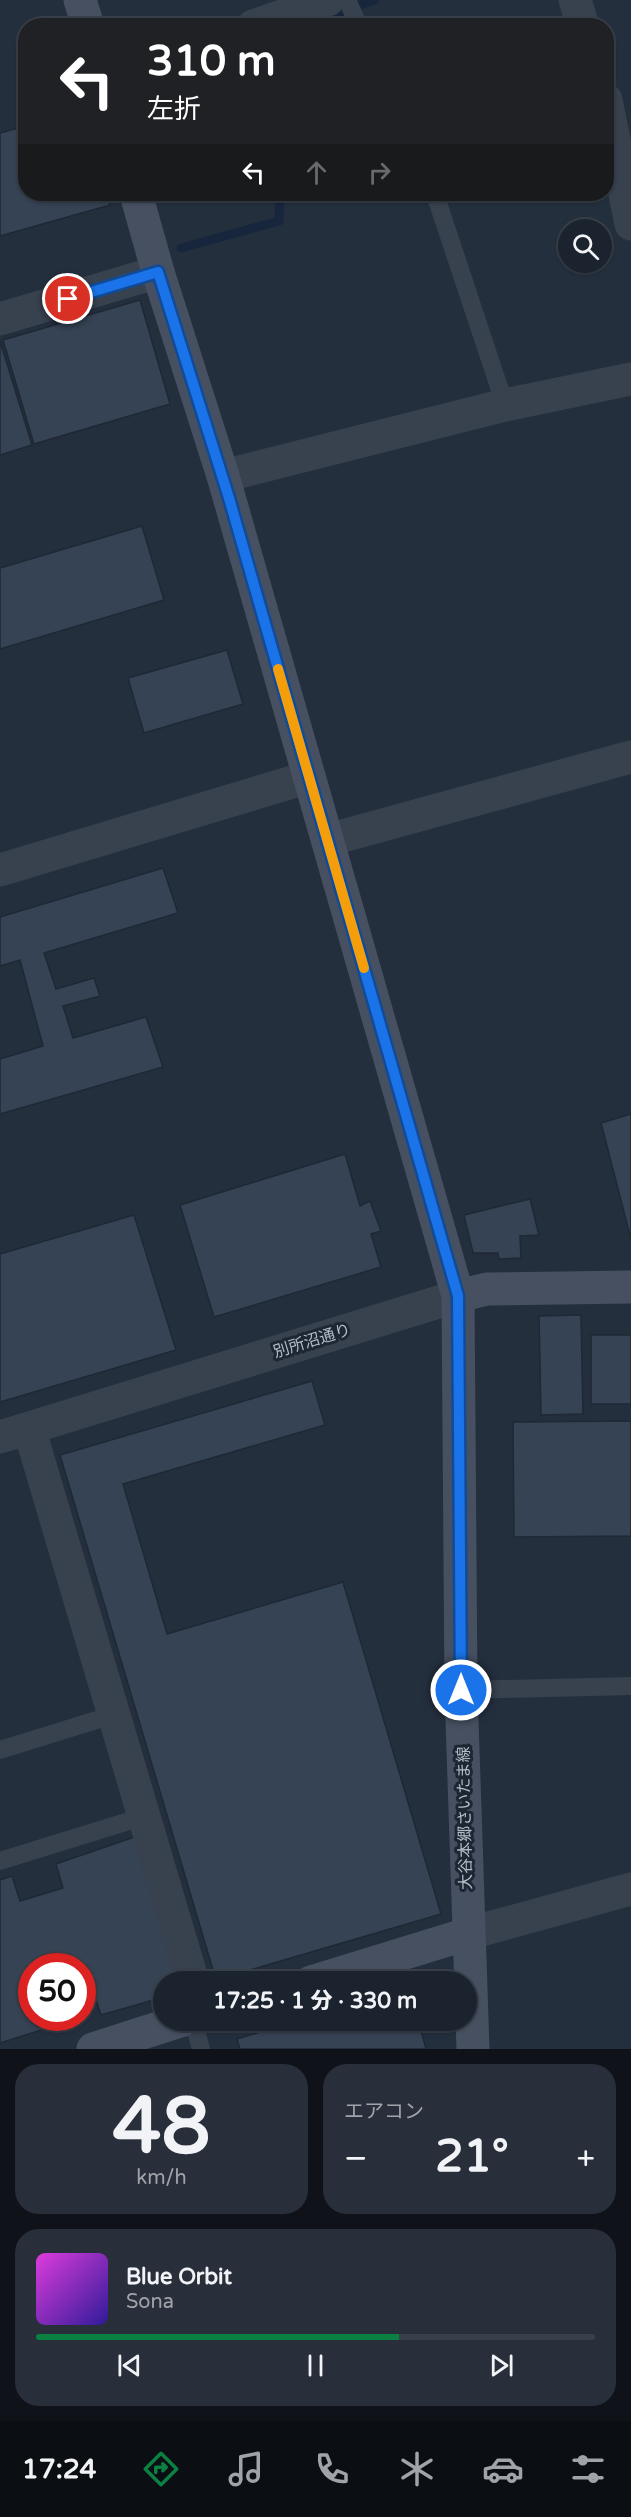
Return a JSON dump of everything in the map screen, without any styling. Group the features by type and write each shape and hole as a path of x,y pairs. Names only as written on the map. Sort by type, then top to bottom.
{"main road":[{"path":"80,0 86,18"},
{"name":"大谷本郷さいたま線","path":"138,201 158,272 223,476 458,1296 461,1690 472,2049"},
{"name":"別所沼通り","path":"458,1296 487,1289 631,1287"},
{"path":"347,1971 467,1934"},
{"path":"96,2049 153,2030"}],"street":[{"path":"575,0 581,18"},
{"path":"292,18 346,7"},
{"path":"614,140 631,224"},
{"path":"0,319 158,272"},
{"path":"223,476 505,405 631,379"},
{"path":"328,840 629,763"},
{"path":"0,870 309,777"},
{"name":"別所沼通り","path":"14,1433 458,1296"},
{"path":"14,1433 113,1715 190,1971"},
{"path":"467,1934 631,1889"}],"lane":[{"path":"437,201 505,405"},
{"path":"461,1690 631,1686"},
{"path":"0,1750 113,1715"},
{"path":"0,1861 142,1817"},
{"path":"196,2031 201,2049"}],"building":[{"path":"18,128 18,201 109,201 110,205 0,236 0,133"},
{"path":"140,300 170,404 34,444 3,340"},
{"path":"0,341 32,445 0,455"},
{"path":"142,526 164,600 0,649 0,568"},
{"path":"227,650 243,704 144,733 128,678"},
{"path":"163,868 178,913 44,953 56,989 94,978 100,996 63,1006 73,1038 146,1017 163,1067 0,1114 0,1059 43,1046 20,960 0,966 0,917"},
{"path":"631,1114 631,1239 601,1123"},
{"path":"345,1154 360,1206 370,1201 381,1231 371,1234 381,1267 214,1317 180,1205"},
{"path":"530,1199 539,1235 520,1236 521,1258 499,1259 498,1253 473,1253 464,1215"},
{"path":"134,1215 176,1350 0,1402 0,1254"},
{"path":"581,1315 583,1414 541,1415 539,1316"},
{"path":"591,1335 631,1335 631,1404 591,1404"},
{"path":"312,1381 325,1425 123,1484 167,1634 343,1582 441,1914 247,1971 213,1971 60,1455"},
{"path":"631,1421 631,1536 514,1537 513,1422"},
{"path":"140,1835 182,1971 153,1971 153,2000 101,2015 96,1999 96,1953 18,1953 18,2031 38,2031 0,2043 0,1880 12,1876 20,1901 63,1888 56,1864"},
{"path":"264,2031 421,2031 426,2049 240,2049 237,2039"}],"waterway":[{"path":"326,17 374,0"},
{"path":"181,248 279,221 280,201"}],"slow traffic":[{"path":"278,669 364,968"}],"route":[{"path":"68,299 158,272 229,498 458,1296 461,1690"}]}
